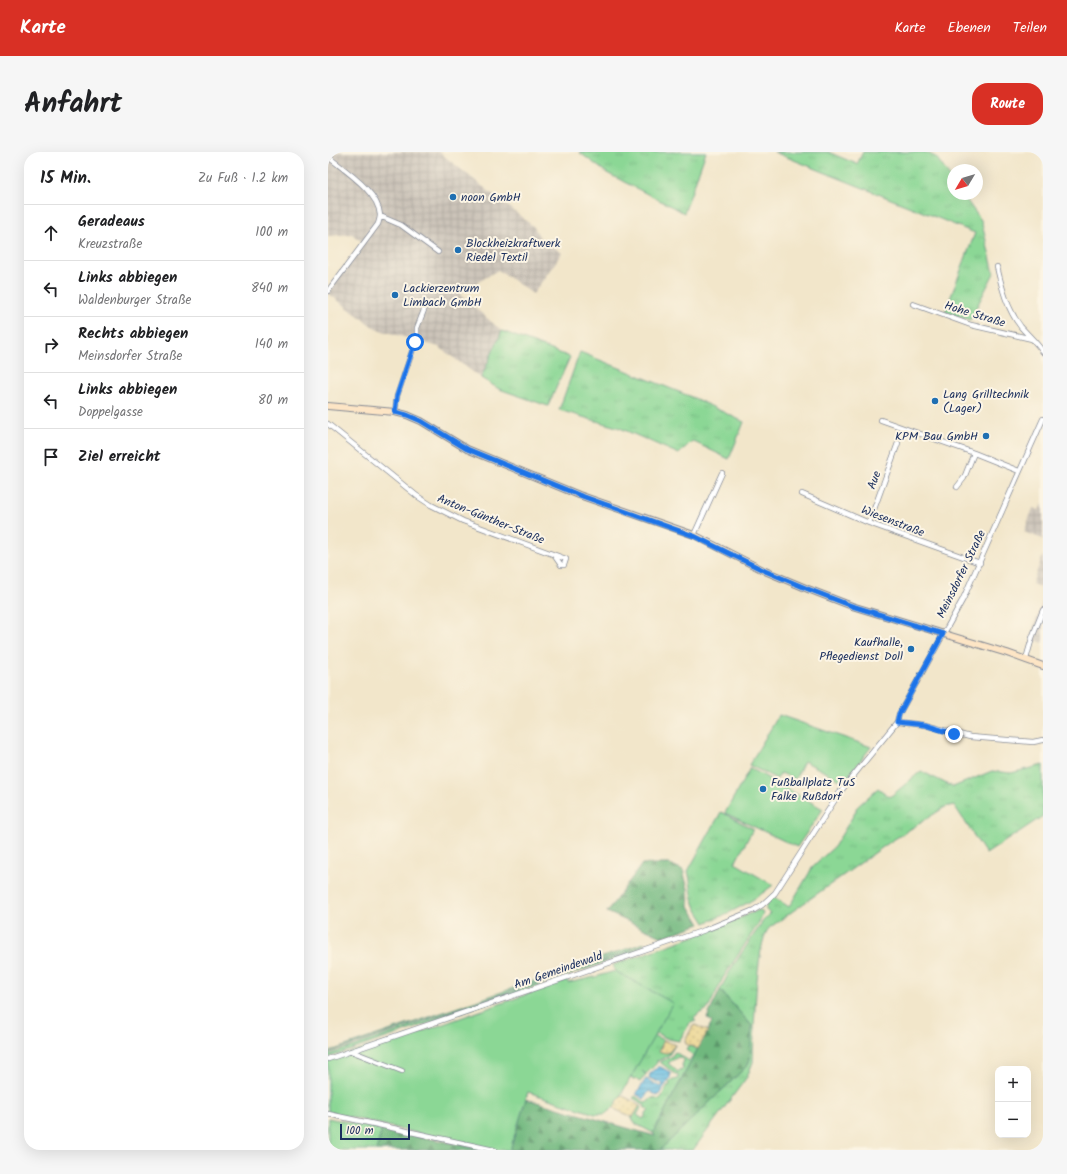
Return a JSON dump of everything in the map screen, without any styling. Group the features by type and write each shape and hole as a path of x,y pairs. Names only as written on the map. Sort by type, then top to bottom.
{"main road":[{"path":"328,406 395,412 407,415 421,421 467,449 579,495 694,536 765,571 808,589 852,606 1026,659 1043,666"}],"street":[{"path":"328,291 378,224 380,216 377,204 372,195 331,159 331,152"},
{"path":"380,216 401,225 438,252"},
{"name":"Hohe Straße","path":"997,266 1003,293 1010,310 1021,326 1043,352"},
{"name":"Hohe Straße","path":"913,304 971,325 1012,336 1032,339"},
{"path":"395,412 397,396 416,337 417,328 426,305"},
{"name":"Meinsdorfer Straße","path":"768,900 783,881 840,792 897,722 899,714 963,599 1043,419"},
{"path":"882,420 974,453 1019,472"},
{"name":"Anton-Günther-Straße","path":"328,424 431,505 463,521 554,555"},
{"name":"Aue","path":"869,523 898,443"},
{"path":"957,487 964,478 974,453"},
{"path":"694,536 722,473"},
{"name":"Wiesenstraße","path":"802,494 869,523 980,563"},
{"path":"1026,659 1032,638 1043,610"},
{"path":"897,722 925,725 970,737 1032,742 1043,740"},
{"name":"Am Gemeindewald","path":"328,1059 705,930 754,910 768,900"},
{"path":"351,1051 402,1071"},
{"path":"328,1114 494,1150"}],"shaded area":[{"path":"328,152 439,152 534,227 540,238 562,253 533,294 498,270 459,294 502,331 481,378 439,347 376,329 328,293 362,242 352,234 328,236"},
{"path":"1043,503 1043,539 1024,532 1033,508 1039,510"},
{"path":"1043,555 1043,588 1032,584"},
{"path":"1043,600 1043,643 1030,638"}],"green space":[{"path":"579,152 706,152 684,213 607,173"},
{"path":"774,152 828,152 857,164 863,152 925,152 936,157 947,173 947,200 966,200 981,220 994,273 970,320 945,312 975,233"},
{"path":"502,331 570,357 548,406 499,389 481,378"},
{"path":"580,352 694,398 744,422 729,459 692,441 679,454 620,428 559,410"},
{"path":"779,715 871,747 844,782 804,761 795,779 781,773 777,779 749,765"},
{"path":"1043,765 1043,816 986,854 954,805 945,807 890,842 769,928 764,937 758,970 753,1062 747,1077 693,1150 660,1150 748,1065 752,1026 720,990 731,969 763,921 770,914 766,910 768,902 774,897 789,907 814,865 834,847 856,811 856,808 878,788 890,797 921,771 953,787 992,771 1011,773"},
{"name":"Fußballplatz TuS Falke Rußdorf","path":"750,768 823,809 797,847 725,813"},
{"path":"721,812 753,829 735,863 773,885 741,907 705,923 697,911 694,903 688,871"},
{"path":"642,864 670,864 683,870 688,889 689,906 700,924 662,937 607,912"},
{"path":"759,910 763,913 760,921 723,978 708,1009 695,1017 694,1019 696,1021 690,1023 679,1041 668,1039 656,1033 672,1003 615,971 613,965 703,933"},
{"path":"644,943 644,945 611,957 328,1053 328,1052"},
{"path":"644,947 644,949 328,1058 328,1055"},
{"path":"615,971 673,1003 614,1107 605,1114 595,1114 528,1092 510,1150 489,1150 328,1112 328,1061 352,1052 404,1038 567,980 568,983"},
{"path":"720,990 752,1026 750,1059 748,1065 660,1150 510,1150 526,1099 655,1136 653,1133 712,1022 707,1018"},
{"path":"654,1036 664,1040 659,1051 668,1053 675,1045 669,1055 658,1061 657,1060 657,1063 646,1074 642,1071 646,1075 640,1082 634,1078 633,1080 631,1077"},
{"path":"689,1046 698,1049 653,1133 636,1124 631,1117 633,1117 640,1105 642,1106 637,1115 643,1119 649,1110 644,1107 645,1105 633,1098 635,1096 646,1103 652,1098 660,1100 668,1085 669,1086 670,1081 678,1079 678,1074 675,1074 660,1062 671,1057 675,1052 689,1061 693,1055 686,1050","holes":["678,1057 682,1058 684,1061 682,1065 683,1068 678,1072 668,1063"]},
{"path":"328,1118 382,1129 376,1150 328,1150"},
{"path":"382,1129 486,1150 376,1150"}],"sand":[{"path":"695,1025 708,1031 698,1049 686,1044 685,1041"},
{"path":"664,1040 675,1045 667,1053 659,1051"},
{"path":"621,1095 640,1105 633,1117 616,1110 614,1107"}],"water":[{"path":"658,1067 661,1067 671,1073 670,1078 658,1096 649,1091 644,1099 636,1094 646,1079 661,1087 663,1084 649,1078 649,1075"}],"place":[{"name":"noon GmbH","path":"453,197"},
{"name":"Blockheizkraftwerk Riedel Textil","path":"458,250"},
{"name":"Lackierzentrum Limbach GmbH","path":"395,295"},
{"name":"Lang Grilltechnik (Lager)","path":"935,401"},
{"name":"KPM Bau GmbH","path":"986,436"},
{"name":"Kaufhalle, Pflegedienst Doll","path":"911,649"},
{"name":"Fußballplatz TuS Falke Rußdorf","path":"763,789"}],"route":[{"path":"415,342 397,396 395,412 421,421 467,449 579,495 694,536 765,571 808,589 852,606 943,634 899,714 897,722 925,725 954,734"}]}
